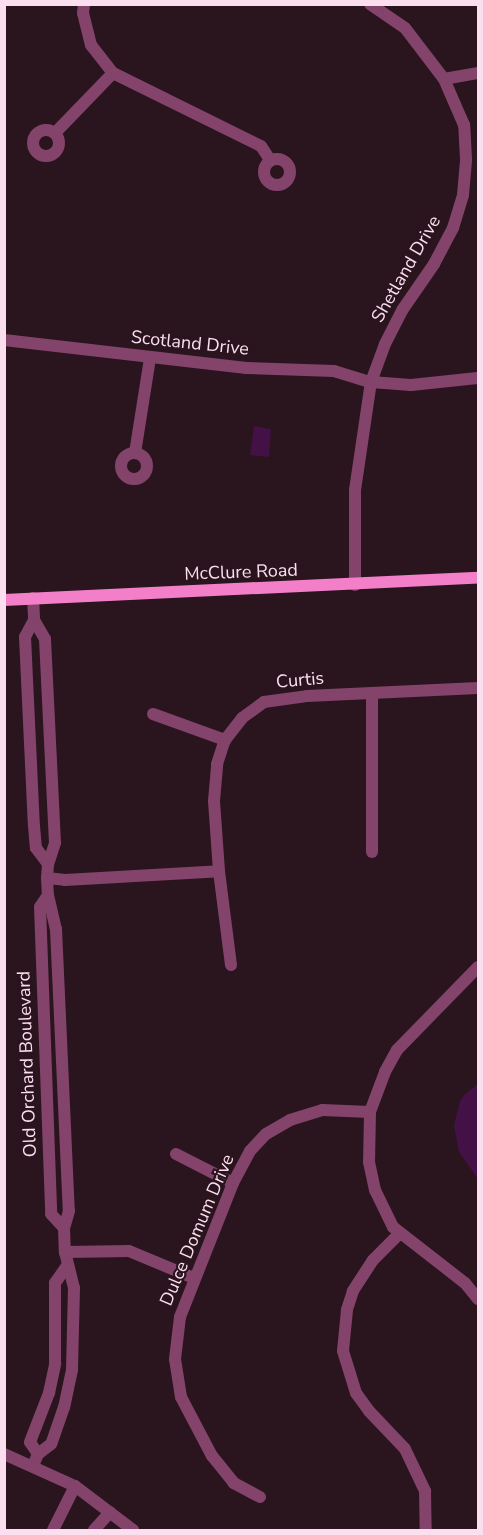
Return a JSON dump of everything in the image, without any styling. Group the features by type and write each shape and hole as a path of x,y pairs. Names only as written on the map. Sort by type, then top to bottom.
{"street":[{"path":"84,4 83,14 92,45 113,73 261,146 270,160"},
{"name":"Shetland Drive","path":"355,585 355,490 371,382 385,344 403,309 434,264 453,228 463,195 466,159 464,125 444,79 405,28 370,4"},
{"path":"55,133 113,73"},
{"path":"444,79 478,73"},
{"name":"Scotland Drive","path":"4,340 246,368 334,371 371,382 411,385 478,378"},
{"path":"135,453 150,358"},
{"name":"McClure Road","path":"4,600 478,578"},
{"name":"Old Orchard Boulevard","path":"33,598 34,620 45,639 55,843 48,864 47,878 48,895 56,929 69,1210 64,1228 65,1252 74,1288 72,1370 64,1407 51,1444 38,1454 33,1466"},
{"name":"Old Orchard Boulevard","path":"34,620 25,637 34,826 36,848 48,864"},
{"name":"Curtis","path":"231,965 219,871 214,801 217,764 225,740 242,718 264,702 307,696 478,688"},
{"path":"372,694 372,852"},
{"path":"153,714 225,740"},
{"path":"47,878 65,880 219,871"},
{"name":"Old Orchard Boulevard","path":"48,895 40,907 51,1214 64,1228"},
{"path":"478,967 411,1033 397,1050 385,1072 370,1112 371,1179 393,1227 399,1234 465,1283 478,1299"},
{"name":"Dulce Domum Drive","path":"260,1497 234,1483 212,1456 181,1397 176,1359 180,1317 233,1183 250,1151 266,1134 290,1120 322,1110 370,1112"},
{"path":"176,1154 233,1183"},
{"path":"399,1234 373,1260 353,1291 347,1310 343,1351 356,1393 369,1411 405,1449 425,1491 426,1530"},
{"path":"65,1252 129,1251 194,1278"},
{"name":"Old Orchard Boulevard","path":"38,1454 30,1442 49,1393 55,1364 56,1282 67,1266"},
{"path":"4,1454 75,1486 133,1530"},
{"path":"53,1530 75,1486"},
{"path":"94,1530 110,1512"}],"shaded area":[{"path":"254,426 271,429 269,457 250,455"},
{"path":"478,1084 478,1179 459,1152 454,1125 460,1101"}]}
